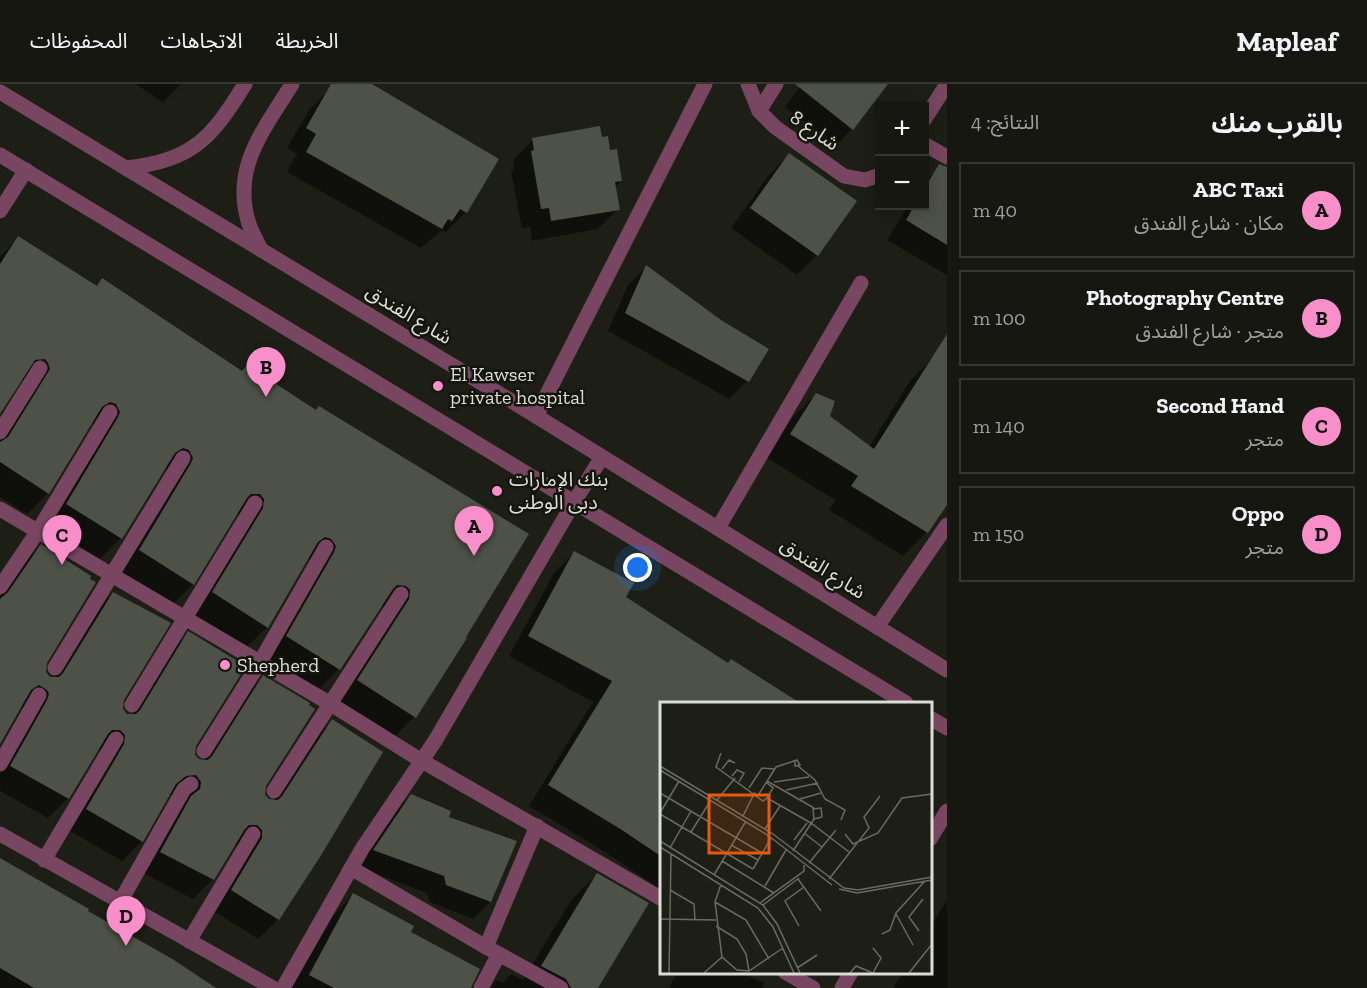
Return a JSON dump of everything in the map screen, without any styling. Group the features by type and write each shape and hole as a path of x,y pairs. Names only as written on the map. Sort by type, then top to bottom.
{"street":[{"path":"126,168 157,164 185,153 210,135 245,84"},
{"path":"261,250 249,226 244,200 245,173 252,148 292,84"},
{"path":"536,416 705,84"},
{"name":"شارع 8","path":"748,84 759,111 775,127 844,176 865,180 875,176"},
{"path":"759,111 776,84"},
{"path":"929,112 947,84"},
{"name":"شارع الفندق","path":"0,92 536,416 947,670"},
{"path":"929,147 947,157"},
{"path":"0,154 904,702"},
{"path":"0,212 26,170"},
{"path":"718,528 861,283"},
{"path":"0,432 40,368"},
{"path":"0,587 38,531 110,412"},
{"path":"55,668 183,458"},
{"path":"283,988 351,868 435,741 602,458"},
{"path":"132,705 255,503"},
{"path":"0,509 422,760 660,898"},
{"path":"877,627 947,525"},
{"path":"204,751 261,663 326,548"},
{"path":"274,791 401,594"},
{"path":"0,764 39,696"},
{"path":"932,719 947,728"},
{"path":"44,860 116,739"},
{"path":"120,902 184,789 190,784"},
{"path":"932,835 947,811"},
{"path":"481,988 537,826"},
{"path":"0,834 273,988"},
{"path":"189,941 253,834"},
{"path":"351,868 492,951 561,988"},
{"path":"787,973 813,988"},
{"path":"842,988 850,973"}],"building":[{"path":"331,84 372,84 499,159 467,213 460,209 452,221 448,219 442,229 306,152 316,134 306,128"},
{"path":"795,84 888,84 853,130"},
{"path":"600,126 602,137 608,136 610,150 617,149 622,181 615,182 620,210 551,221 549,208 541,209 531,151 534,150 532,138"},
{"path":"789,153 857,201 818,256 750,208"},
{"path":"939,164 947,167 947,245 906,220 912,210 929,210 929,181"},
{"path":"18,236 97,286 102,278 242,371 247,365 316,410 319,406 529,534 416,718 357,680 409,599 410,590 406,586 397,585 393,589 340,670 286,636 334,552 336,546 331,539 325,537 318,542 268,628 212,592 263,508 264,499 260,494 251,494 247,498 194,585 139,550 191,463 193,458 189,450 183,448 175,453 122,539 66,504 118,417 120,412 116,404 110,402 102,407 49,494 0,462 0,442 8,437 50,369 45,359 35,360 0,414 0,264"},
{"path":"646,265 721,320 769,349 749,382 625,313"},
{"path":"947,334 947,505 928,533 851,486 858,476 790,434 816,393 835,401 830,416 874,449"},
{"path":"41,544 91,576 90,579 96,582 47,663 46,672 50,677 59,677 63,673 113,592 171,623 124,700 123,709 127,714 136,714 140,710 188,631 246,666 196,746 195,755 199,759 208,760 212,756 263,675 310,703 309,705 315,709 266,786 265,795 269,799 278,800 282,796 332,719 383,752 279,920 231,890 262,838 262,830 257,825 249,825 245,829 214,880 160,852 191,796 200,789 201,782 196,775 186,776 176,784 143,842 86,809 124,744 125,735 120,730 112,730 108,734 69,799 10,766 49,694 39,685 31,690 0,744 0,599 8,592"},
{"path":"574,551 634,583 626,597 728,663 731,659 798,702 660,702 660,856 548,785 612,681 528,636"},
{"path":"411,794 451,811 449,817 517,841 491,902 446,885 444,876 373,850"},
{"path":"0,858 174,960 216,988 34,988 0,968"},
{"path":"597,873 649,903 598,988 571,988 566,979 541,966"},
{"path":"353,893 414,926 411,932 480,969 471,988 334,988 309,975"}],"place":[{"name":"El Kawser private hospital","path":"438,386"},
{"name":"Photography Centre","path":"266,397"},
{"name":"بنك الإمارات دبى الوطنى","path":"497,491"},
{"name":"ABC Taxi","path":"474,556"},
{"name":"Second Hand","path":"62,565"},
{"name":"Shepherd","path":"225,665"},
{"name":"Oppo","path":"126,946"}]}
